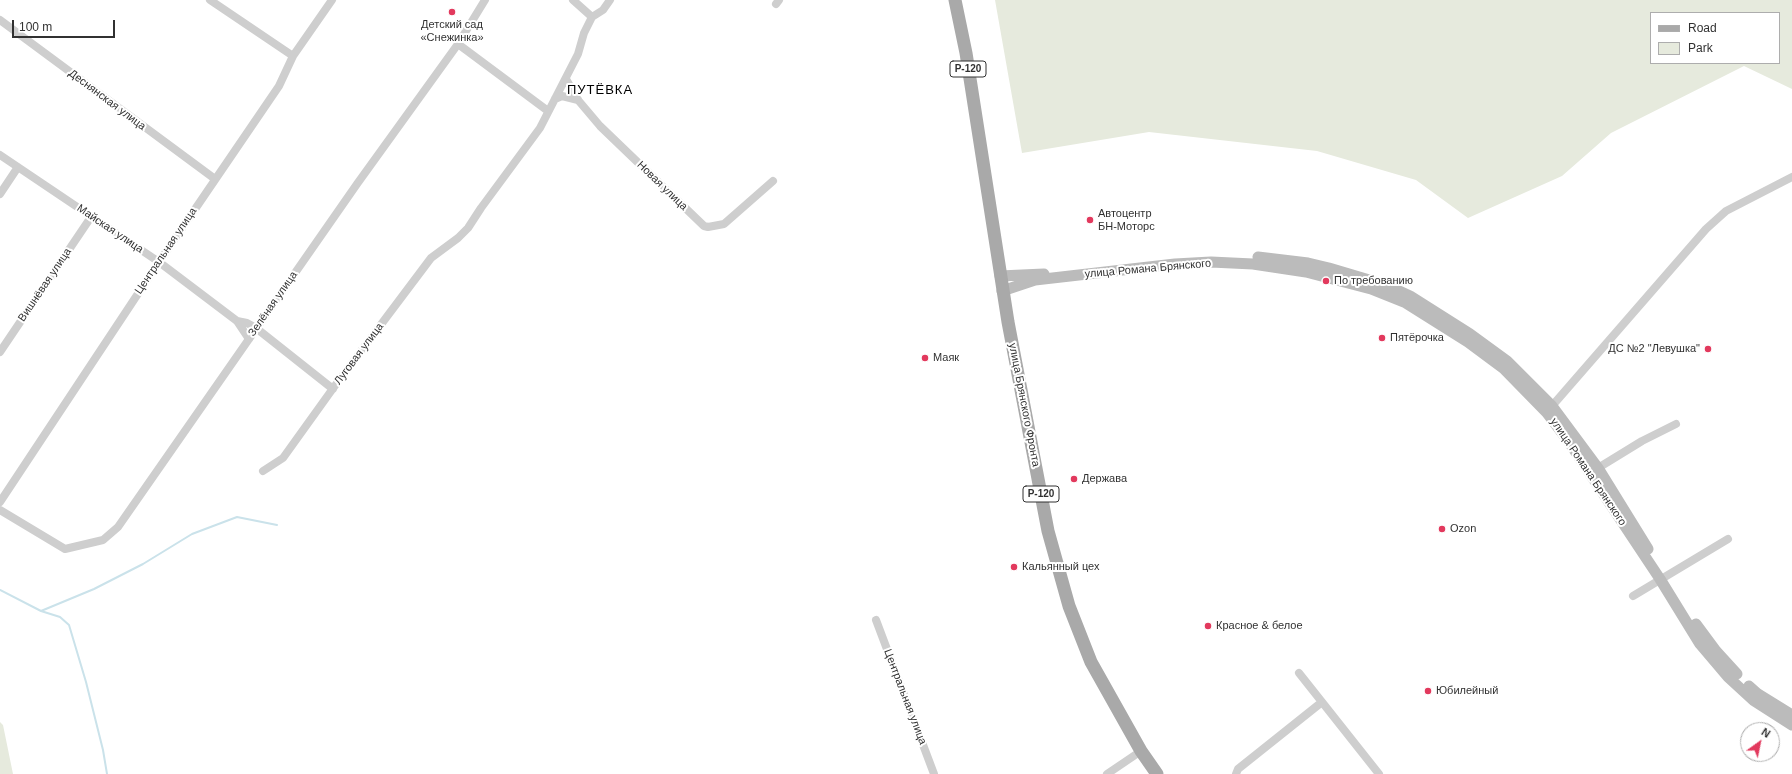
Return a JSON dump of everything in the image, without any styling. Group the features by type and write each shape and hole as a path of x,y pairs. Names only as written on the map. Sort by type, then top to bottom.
{"main road":[{"name":"Р-120","path":"955,0 966,53 1000,276"},
{"name":"улица Романа Брянского","path":"1000,276 1040,274 1209,256 1235,256 1273,259 1308,263 1386,285 1410,296 1440,313 1507,361 1552,406 1598,468 1700,644 1717,664 1753,700 1792,725"},
{"name":"улица Романа Брянского","path":"1002,291 1035,280 1175,264 1211,262 1253,264 1306,272 1371,289 1406,303 1468,342 1503,368 1547,413 1569,442 1702,633 1733,671 1758,694 1792,715"},
{"name":"улица Брянского Фронта","path":"1000,276 1048,531 1065,595 1091,662 1142,751 1157,774"}],"street":[{"path":"210,0 293,56"},
{"name":"Центральная улица","path":"0,502 159,262 279,86 293,56 332,0"},
{"name":"Зелёная улица","path":"0,510 65,549 103,540 118,527 256,328 458,44 485,0"},
{"path":"573,0 592,18 603,10 610,0"},
{"name":"Луговая улица","path":"263,471 283,458 431,258 458,238 468,228 480,208 540,128 578,54 584,33 592,18"},
{"name":"Деснянская улица","path":"0,20 215,179"},
{"path":"458,44 548,111"},
{"name":"Новая улица","path":"566,79 578,100 600,126 704,226 708,227 724,224 773,181"},
{"path":"555,99 562,96 578,100"},
{"name":"Майская улица","path":"0,155 159,262 237,321"},
{"path":"0,194 18,167"},
{"path":"1552,406 1706,229 1726,211 1792,177"},
{"name":"Вишнёвая улица","path":"0,352 91,217"},
{"path":"237,321 247,323 256,328 333,389"},
{"path":"237,321 249,339"},
{"path":"1598,468 1642,441 1676,424"},
{"path":"1633,596 1728,539"},
{"name":"Центральная улица","path":"876,620 934,774"},
{"path":"1299,673 1379,774"},
{"path":"1236,774 1238,769 1322,702"},
{"path":"1107,774 1142,751"}],"green space":[{"path":"995,0 1792,0 1792,89 1744,66 1611,133 1562,176 1468,218 1416,180 1317,151 1149,132 1022,153"},
{"path":"0,722 3,725 13,774 0,774"}],"waterway":[{"path":"41,611 94,589 143,564 192,534 237,517 277,525"},
{"path":"0,590 41,611 60,617 69,625 86,682 103,750 107,774"}],"place":[{"name":"Детский сад «Снежинка»","path":"452,12"},
{"name":"Автоцентр БН-Моторс","path":"1090,220"},
{"name":"По требованию","path":"1326,281"},
{"name":"Пятёрочка","path":"1382,338"},
{"name":"ДС №2 \"Левушка\"","path":"1708,349"},
{"name":"Маяк","path":"925,358"},
{"name":"Держава","path":"1074,479"},
{"name":"Ozon","path":"1442,529"},
{"name":"Кальянный цех","path":"1014,567"},
{"name":"Красное & белое","path":"1208,626"},
{"name":"Юбилейный","path":"1428,691"}],"district":[{"name":"ПУТЁВКА","path":"600,90"}]}
